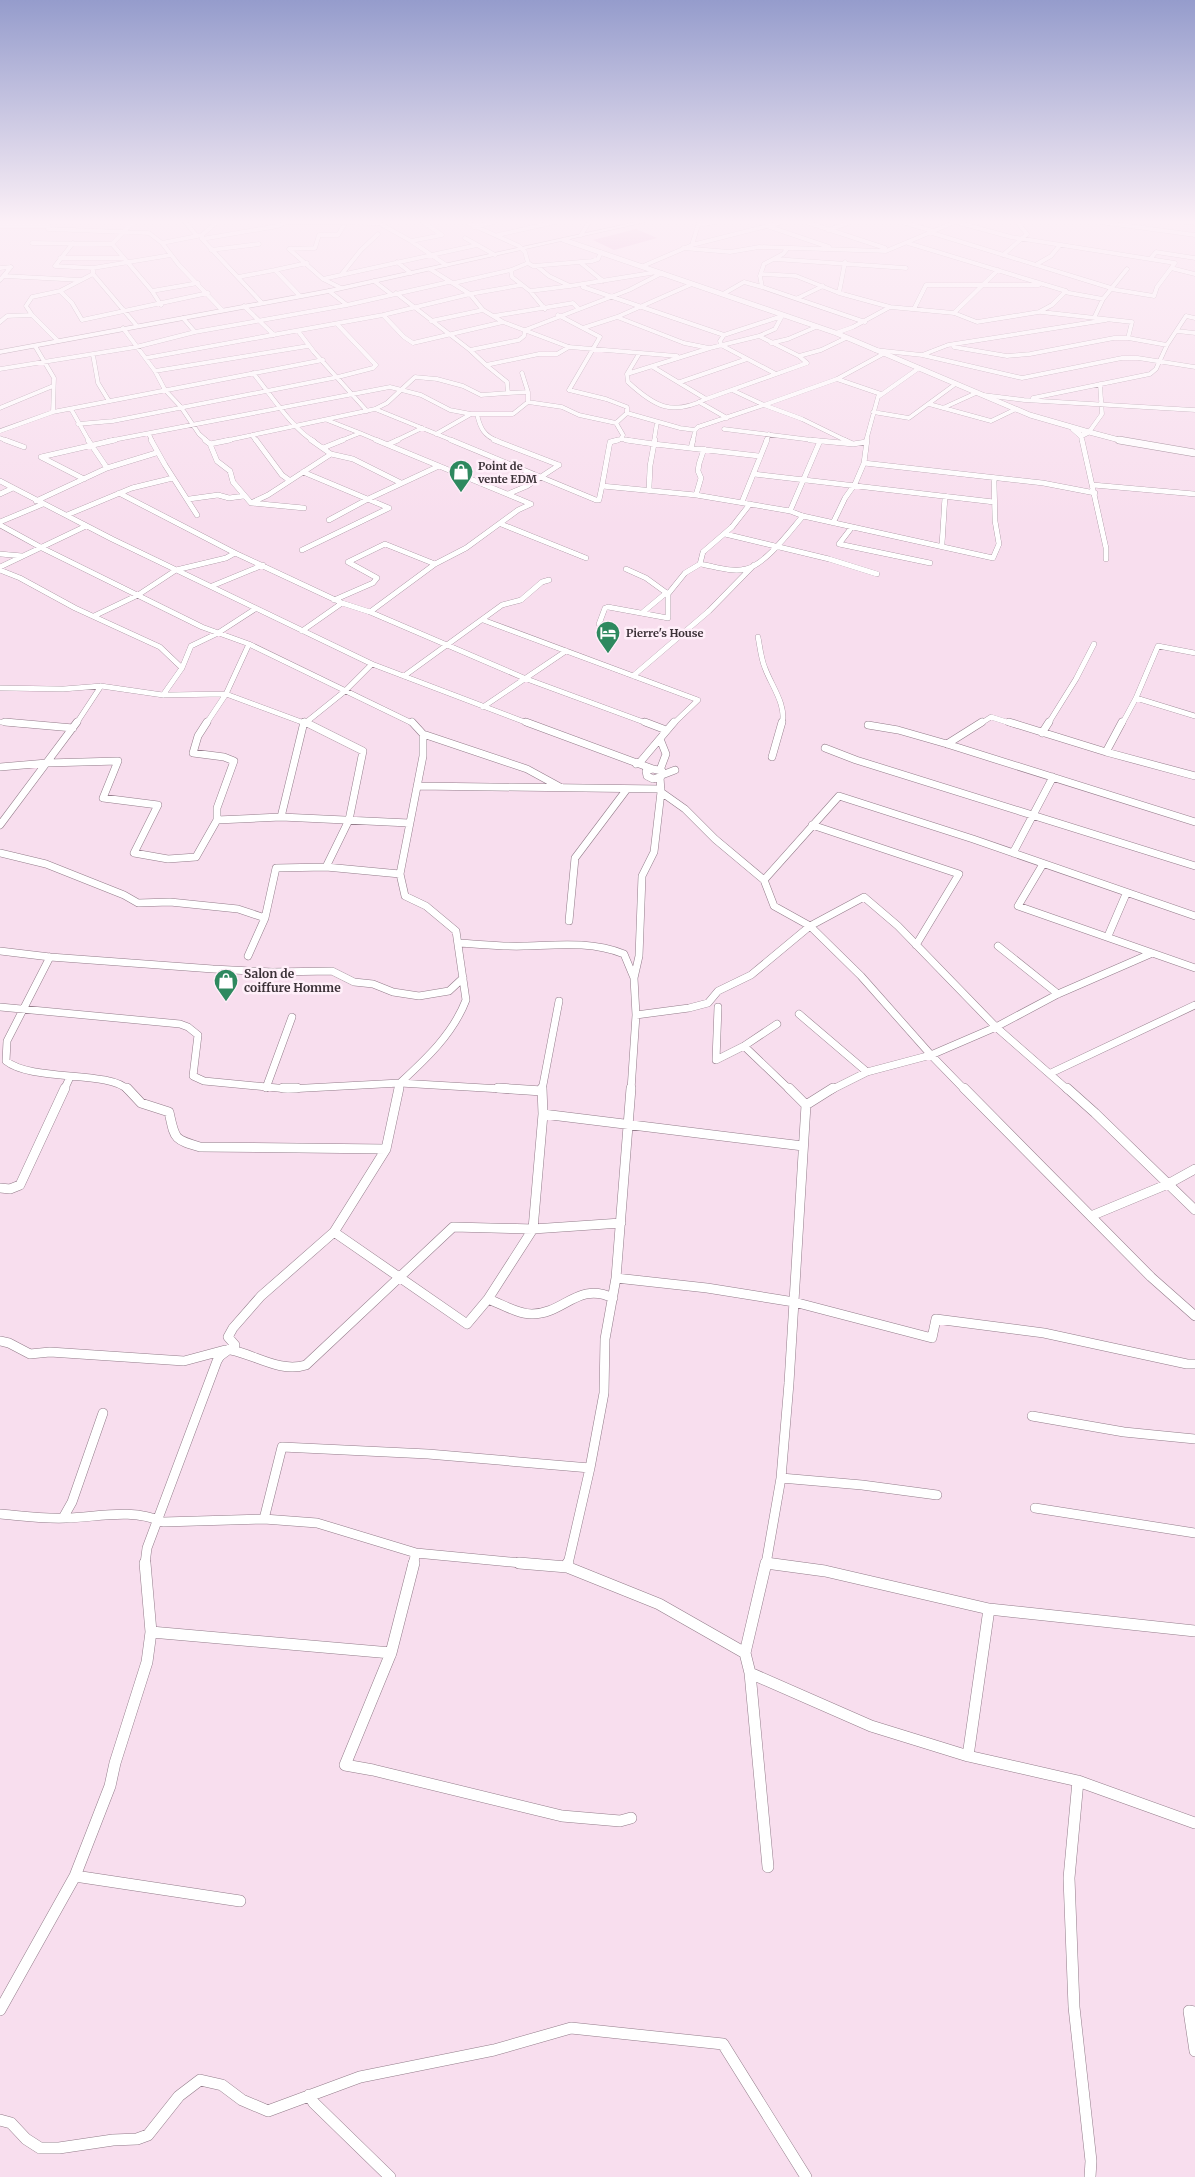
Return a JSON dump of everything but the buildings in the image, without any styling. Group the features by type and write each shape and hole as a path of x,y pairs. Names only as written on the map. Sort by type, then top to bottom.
{"main road":[{"path":"0,352 151,324"}],"street":[{"path":"43,324 58,341"},
{"path":"188,324 195,332"},
{"path":"0,369 93,355 136,347 195,332 245,324"},
{"path":"263,324 274,335"},
{"path":"78,424 112,421 338,377 369,370 376,365 337,324 146,358"},
{"path":"391,324 404,337 413,343 497,324"},
{"path":"435,324 470,350 507,382 508,393"},
{"path":"508,324 569,347 594,351 672,357 691,354"},
{"path":"524,330 539,324"},
{"path":"562,407 569,390 594,351 600,337 575,324"},
{"path":"583,328 597,324"},
{"path":"634,324 684,343 710,348"},
{"path":"692,324 724,335 759,324"},
{"path":"627,374 710,348 759,336 775,329 778,324"},
{"path":"805,324 919,368 954,385 1073,429 1135,444 1195,453"},
{"path":"836,334 861,324"},
{"path":"922,355 935,348 948,345 1083,324"},
{"path":"1128,338 1132,324"},
{"path":"1024,400 1150,374 1155,371 1167,345 1181,324"},
{"path":"771,344 816,327"},
{"path":"123,328 155,371 165,390 181,407 199,434 210,444 216,462 230,472 233,482 251,503 304,508"},
{"path":"470,350 519,340 524,336 524,330"},
{"path":"298,331 308,346 323,360 367,410"},
{"path":"1177,331 1195,333"},
{"path":"721,345 720,341 724,335"},
{"path":"639,354 627,374 628,382 640,393 673,409 699,402 807,363 799,356 771,344 759,336"},
{"path":"799,356 821,350 846,338"},
{"path":"948,345 1007,356 1030,354 1114,338 1128,338 1167,345"},
{"path":"721,345 776,374"},
{"path":"35,346 54,378 52,386 53,412"},
{"path":"155,371 308,346"},
{"path":"486,365 539,354 556,354 569,347"},
{"path":"874,350 922,355 1022,378 1117,359 1138,358 1195,367"},
{"path":"692,448 695,430 698,427 837,379 884,354"},
{"path":"93,355 98,382 109,401"},
{"path":"680,382 747,359"},
{"path":"0,431 53,412 323,360"},
{"path":"652,367 706,398"},
{"path":"833,523 845,498 855,484 864,463 866,442 878,398 919,368"},
{"path":"254,373 281,409 308,438 331,454 353,459 401,483"},
{"path":"522,373 528,392 528,402"},
{"path":"210,444 375,409 387,404 415,377 437,379 463,386 482,395 528,392"},
{"path":"837,379 881,394"},
{"path":"1081,436 1089,432 1100,422 1105,406 1100,384"},
{"path":"873,412 909,418 954,385"},
{"path":"0,408 52,386"},
{"path":"84,478 41,457 92,444 390,387 421,395 450,410 471,414 505,416 513,414 528,402 562,407 579,415 616,423 623,435 621,439"},
{"path":"569,390 627,406 627,413 616,423"},
{"path":"732,390 853,444"},
{"path":"943,408 976,393"},
{"path":"982,395 1105,406 1195,410"},
{"path":"699,402 727,418"},
{"path":"929,404 991,421 1016,409"},
{"path":"71,409 78,424 107,468"},
{"path":"375,409 596,500 599,500 610,442 621,439 759,456"},
{"path":"627,413 680,428 695,430"},
{"path":"436,434 471,414"},
{"path":"477,414 480,428 490,438 559,465 527,486 508,494"},
{"path":"326,419 531,504 518,510 466,548 435,564 370,612"},
{"path":"649,490 650,466 657,422"},
{"path":"389,444 422,428"},
{"path":"724,429 820,441 853,444 866,442"},
{"path":"1073,429 1081,436 1095,493 1106,548 1106,559"},
{"path":"323,448 360,433"},
{"path":"149,434 156,453 189,499 197,515"},
{"path":"742,502 769,434"},
{"path":"252,435 282,475 289,480"},
{"path":"0,438 24,447"},
{"path":"790,511 804,479 808,464 820,441"},
{"path":"696,494 701,478 698,470 699,464 704,449"},
{"path":"36,501 107,468 156,453"},
{"path":"251,503 268,495 331,454"},
{"path":"864,463 1043,483 1095,493"},
{"path":"330,520 368,499 440,466"},
{"path":"302,550 389,508 304,472"},
{"path":"754,474 855,484 994,502"},
{"path":"67,515 148,482 173,478"},
{"path":"602,486 696,494 742,502 790,511 833,523 942,545 993,558 999,544 995,521 994,478"},
{"path":"0,481 86,526 372,664 653,769 661,774"},
{"path":"1093,485 1195,494"},
{"path":"0,494 13,488"},
{"path":"119,493 236,553 334,600 370,612 524,678 666,730"},
{"path":"189,499 218,495 229,498 244,496"},
{"path":"942,545 945,496"},
{"path":"0,524 43,504"},
{"path":"700,564 703,552 739,520 750,504"},
{"path":"633,676 709,611 792,530 803,516"},
{"path":"0,524 42,548 138,595 218,633 249,644 415,724 423,734 527,769 560,786"},
{"path":"501,524 586,558"},
{"path":"0,568 86,526"},
{"path":"852,527 839,544 930,563"},
{"path":"725,534 877,574"},
{"path":"334,600 373,584 378,578 348,562 385,544 435,564"},
{"path":"94,616 138,595 176,570 226,558 236,553"},
{"path":"0,554 24,557"},
{"path":"642,612 667,594 685,573 700,564 746,569 754,565"},
{"path":"212,586 263,565"},
{"path":"0,568 94,616 160,646 182,668"},
{"path":"626,569 646,578 667,594"},
{"path":"404,676 502,605 521,600 542,582 550,580"},
{"path":"599,624 605,608 608,607 642,612 662,620 668,618 667,594"},
{"path":"302,631 342,603"},
{"path":"163,695 182,668 191,646 218,633 255,609"},
{"path":"483,620 698,700 666,730 660,740 636,764"},
{"path":"758,637 764,667 778,694 783,719 772,757"},
{"path":"0,767 47,763 118,761 103,798 158,805 134,853 168,859 196,858 217,820 217,808 234,761 221,754 202,756 193,753 198,736 226,694 249,644"},
{"path":"1042,733 1076,679 1094,644"},
{"path":"1106,752 1136,698 1158,646 1195,653"},
{"path":"483,707 566,651"},
{"path":"282,817 304,722 345,691 372,664"},
{"path":"0,825 73,728 101,686"},
{"path":"0,688 63,689 101,686 163,695 226,694 304,722 363,751 349,820 326,867"},
{"path":"1136,698 1195,716"},
{"path":"947,744 991,717 1106,752 1195,776"},
{"path":"0,722 73,728"},
{"path":"868,725 898,730 947,744 1195,822"},
{"path":"235,1345 228,1338 232,1328 261,1296 334,1232 386,1150 400,1083 436,1050 463,1008 466,1000 456,931 426,906 406,896 400,874 418,786 423,734"},
{"path":"567,1567 590,1468 604,1393 605,1339 616,1278 629,1126 636,1015 634,978 639,956 642,876 654,852 661,774 666,754 660,740"},
{"path":"825,748 856,760 1195,866"},
{"path":"636,764 715,839 764,880 774,906 810,926 861,976 931,1054 1151,1277 1195,1316"},
{"path":"646,773 653,769"},
{"path":"653,779 661,774 675,770"},
{"path":"1014,853 1032,814 1053,777"},
{"path":"418,786 560,786 661,789"},
{"path":"569,921 573,895 575,858 627,789"},
{"path":"764,880 839,796 1014,853 1126,894 1195,916"},
{"path":"217,820 282,817 409,823"},
{"path":"812,825 959,874 916,945"},
{"path":"0,853 46,864 124,895 138,903 170,902 238,909 265,918"},
{"path":"1043,864 1018,906 1108,936 1150,954 1169,958 1195,968"},
{"path":"248,956 265,918 276,868 326,867 400,874"},
{"path":"1108,936 1126,894"},
{"path":"636,1015 680,1010 708,1003 718,991 752,975 810,926 864,897 916,945 996,1027 1051,1073 1195,1210"},
{"path":"458,943 523,946 562,943 611,949 624,954 634,978"},
{"path":"998,946 1058,994"},
{"path":"0,951 50,957 272,972 332,971 354,982 373,984 393,992 419,996 442,993 449,990 463,978"},
{"path":"806,1105 837,1086 868,1072 931,1054 996,1027 1058,994 1150,954"},
{"path":"50,957 7,1041 6,1061 11,1065 70,1077 124,1084 141,1103 169,1112 174,1134 181,1142 188,1145 200,1147 386,1150"},
{"path":"334,1232 468,1324 488,1298 533,1229 543,1114 542,1091 559,1001"},
{"path":"1051,1073 1195,1005"},
{"path":"0,1007 180,1024 188,1027 198,1035 198,1050 193,1076 204,1082 288,1089 400,1083 542,1091"},
{"path":"718,1007 716,1060 744,1046 778,1024"},
{"path":"799,1014 868,1072"},
{"path":"266,1088 292,1017"},
{"path":"744,1046 806,1105"},
{"path":"0,1188 10,1189 20,1185 70,1077"},
{"path":"768,1866 750,1673 745,1652 766,1563 781,1478 806,1105"},
{"path":"543,1114 802,1146"},
{"path":"1091,1216 1168,1184 1195,1169"},
{"path":"235,1345 231,1350 279,1366 298,1369 306,1365 453,1226 533,1229 620,1223"},
{"path":"616,1278 707,1288 794,1302 932,1338 936,1319 1044,1333 1187,1364 1195,1364"},
{"path":"488,1298 532,1314 550,1312 567,1300 584,1293 605,1292 613,1298"},
{"path":"0,1341 9,1343 30,1354 50,1352 184,1361 226,1350 235,1345"},
{"path":"0,2010 76,1876 110,1786 115,1763 122,1749 145,1674 151,1632 145,1562 147,1548 217,1361 220,1356 235,1345"},
{"path":"63,1518 72,1502 103,1413"},
{"path":"1032,1416 1124,1432 1195,1439"},
{"path":"264,1518 282,1447 428,1454 590,1468"},
{"path":"781,1478 862,1484 937,1495"},
{"path":"1036,1508 1195,1533"},
{"path":"0,1514 63,1518 136,1514 153,1516 163,1522 264,1518 317,1523 416,1553 567,1567 658,1604 745,1652"},
{"path":"416,1553 391,1653 345,1765 373,1770 562,1816 620,1821 631,1818"},
{"path":"766,1563 825,1571 989,1609 1195,1631"},
{"path":"968,1756 989,1609"},
{"path":"151,1632 391,1653"},
{"path":"750,1673 871,1726 968,1756 1078,1781 1195,1823"},
{"path":"1078,1781 1069,1878 1074,2008 1091,2161 1090,2177"},
{"path":"76,1876 240,1901"},
{"path":"1195,2012 1189,2011 1195,2051"},
{"path":"0,2120 11,2123 26,2139 40,2148 59,2148 113,2140 126,2141 148,2136 179,2096 200,2080 222,2085 242,2100 268,2111 360,2077 494,2050 571,2028 723,2044 806,2177"},
{"path":"309,2095 314,2103 330,2116 390,2177"}],"place":[{"name":"Point de vente EDM","path":"461,493"},
{"name":"Pierre's House","path":"608,654"},
{"name":"Salon de coiffure Homme","path":"226,1002"}]}
